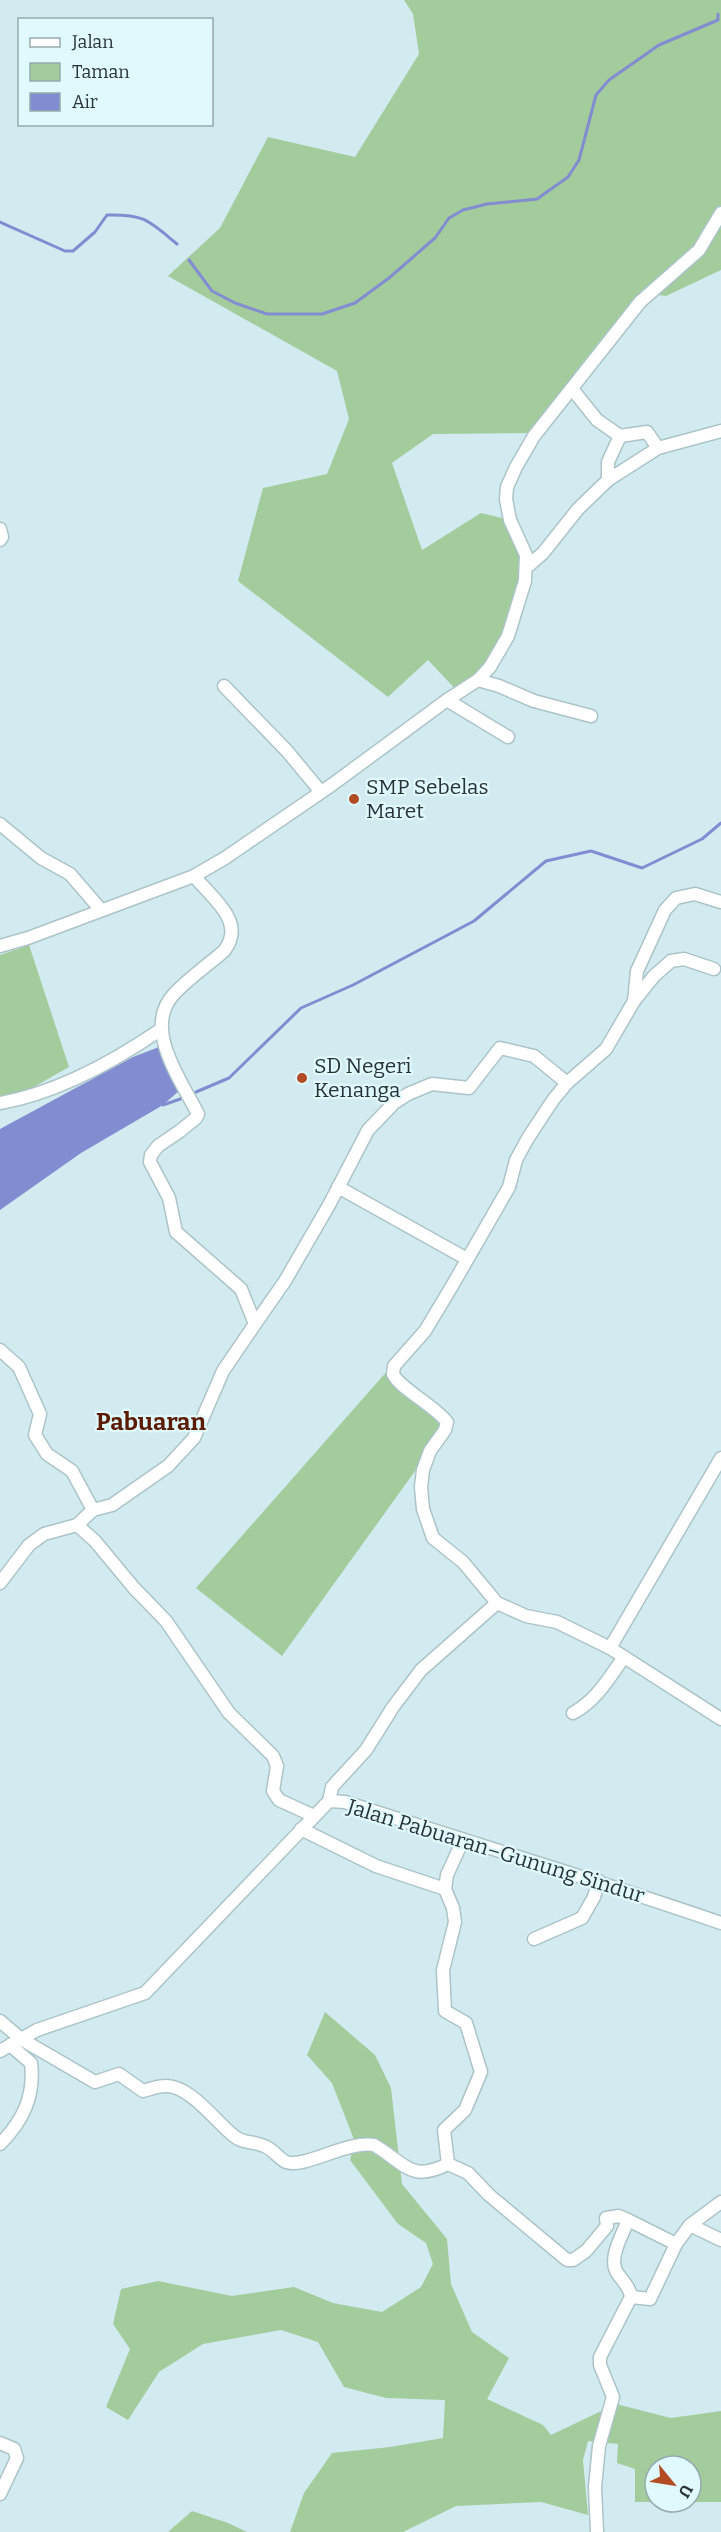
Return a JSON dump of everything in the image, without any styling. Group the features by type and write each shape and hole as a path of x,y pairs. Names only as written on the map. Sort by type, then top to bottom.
{"street":[{"path":"0,946 28,938 194,876 225,858 321,792 478,680 490,667 508,636 517,612 526,567 526,555 510,519 506,499 507,487 534,436 573,390 640,302 699,250 721,213"},
{"path":"573,390 597,420 620,436 647,432 658,448"},
{"path":"526,567 543,553 578,509 608,480 658,448 721,431"},
{"path":"608,480 608,462 620,436"},
{"path":"0,530 2,537 0,540"},
{"path":"478,680 534,701 591,716"},
{"path":"224,686 287,751 321,792"},
{"path":"447,700 508,738"},
{"path":"0,824 41,858 70,874 100,910"},
{"path":"194,876 228,916 233,930 230,944 224,951 173,995 165,1007 160,1030 163,1042 198,1114 180,1131 158,1146 151,1155 151,1168 169,1198 176,1232 241,1289 255,1324"},
{"path":"634,1001 637,971 665,910 676,898 694,894 721,902"},
{"path":"714,969 684,959 671,961 654,976 634,1001 606,1049 567,1083 553,1100 516,1160 509,1187 467,1259 424,1331 394,1366 393,1374 400,1383 440,1413 447,1422 445,1430 430,1451 423,1470 421,1487 423,1509 430,1534 463,1562 497,1602 526,1616 557,1622 610,1648 721,1719"},
{"path":"0,1103 14,1101 73,1080 160,1030"},
{"path":"0,1583 29,1545 44,1534 77,1525 93,1510 112,1505 158,1472 194,1438 223,1371 285,1281 368,1130 394,1103 432,1084 469,1088 500,1048 534,1056 567,1083"},
{"path":"338,1187 467,1259"},
{"path":"0,1350 19,1367 40,1414 35,1435 47,1454 72,1471 93,1510"},
{"path":"610,1648 721,1458"},
{"path":"77,1525 95,1541 134,1588 166,1621 229,1713 273,1756 277,1766 273,1791 279,1800 314,1816"},
{"path":"329,1801 332,1787 366,1750 393,1707 422,1670 497,1602"},
{"path":"573,1713 585,1707 596,1696 624,1657"},
{"name":"Jalan Pabuaran–Gunung Sindur","path":"10,2045 37,2030 145,1993 329,1801 345,1802 599,1881 721,1923"},
{"path":"301,1829 376,1866 445,1889"},
{"path":"448,2164 444,2130 465,2110 481,2072 466,2023 445,2011 443,1970 455,1922 453,1908 445,1889 447,1875 463,1840"},
{"path":"534,1939 582,1918 594,1897 599,1881"},
{"path":"0,2021 10,2045 31,2063 32,2089 24,2113 15,2129 0,2144"},
{"path":"10,2045 95,2082 119,2074 143,2091 167,2086 181,2090 196,2100 235,2138 246,2143 263,2145 285,2162 302,2162 340,2148 368,2144 374,2145 409,2170 417,2172 432,2173 448,2164"},
{"path":"448,2164 468,2173 489,2194 567,2260 573,2260 586,2251 607,2226 606,2218 619,2216 676,2244"},
{"path":"631,2296 650,2299 676,2244 690,2225 721,2202"},
{"path":"597,2532 595,2487 599,2446 614,2397 600,2365 600,2357 631,2296 631,2292 616,2270 614,2263 628,2220"},
{"path":"690,2225 721,2240"},
{"path":"0,2443 14,2449 17,2458 0,2494"}],"green space":[{"path":"404,0 721,0 721,270 666,296 651,294 540,433 433,434 392,463 422,550 481,513 506,519 524,567 498,661 461,695 428,660 388,697 238,581 263,488 327,474 349,419 337,371 168,276 220,228 268,137 355,157 419,54 413,14"},
{"path":"29,945 69,1067 25,1092 0,1098 0,955"},
{"path":"388,1370 451,1421 282,1656 196,1588"},
{"path":"325,2012 375,2055 391,2088 402,2184 447,2239 451,2284 472,2332 509,2358 487,2399 543,2425 551,2435 616,2404 671,2418 721,2411 721,2502 703,2502 703,2454 643,2454 643,2502 635,2502 635,2469 617,2463 618,2444 588,2441 583,2460 588,2515 541,2502 456,2506 403,2532 290,2532 304,2493 332,2453 390,2447 443,2438 445,2400 386,2398 344,2387 318,2342 281,2330 203,2344 159,2372 128,2420 106,2407 130,2349 113,2324 121,2289 158,2281 232,2296 294,2287 333,2303 382,2312 421,2287 433,2264 426,2243 398,2224 350,2160 355,2142 332,2083 307,2055"},
{"path":"192,2511 228,2523 247,2532 168,2532"}],"water":[{"path":"159,1047 180,1090 163,1105 81,1153 0,1210 0,1129 133,1057"}],"waterway":[{"path":"189,260 212,291 235,303 267,314 322,314 355,303 389,278 435,238 449,218 463,210 487,204 537,199 568,177 579,160 596,95 609,80 659,45 718,20 718,14"},
{"path":"0,222 65,251 73,251 95,232 107,215 130,216 153,224 177,244"},
{"path":"196,1092 229,1078 301,1008 353,985 474,921 546,861 591,851 642,868 702,839 721,823"},
{"path":"163,1105 183,1098"}],"place":[{"name":"SMP Sebelas Maret","path":"354,799"},
{"name":"SD Negeri Kenanga","path":"302,1078"}],"district":[{"name":"Pabuaran","path":"151,1422"}]}
